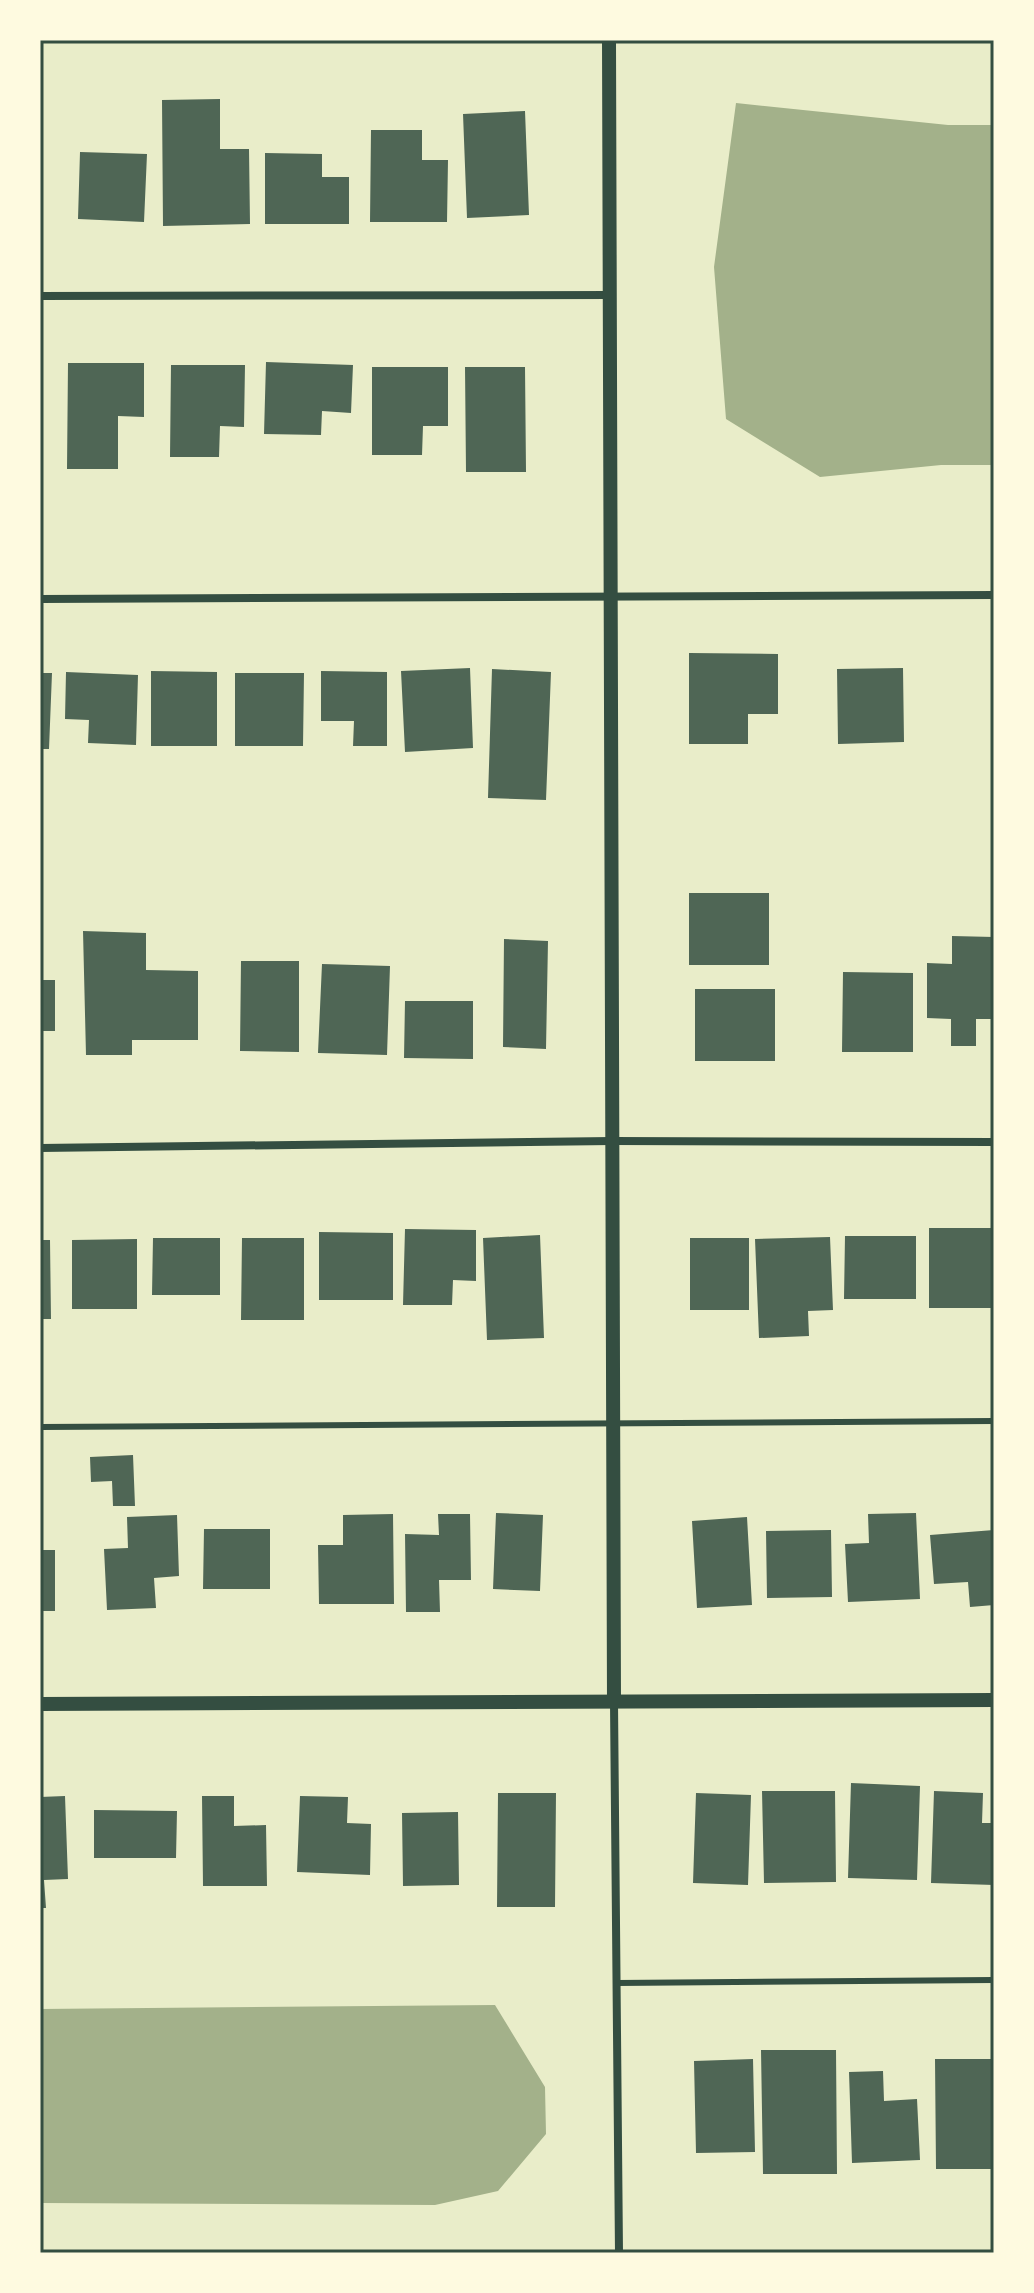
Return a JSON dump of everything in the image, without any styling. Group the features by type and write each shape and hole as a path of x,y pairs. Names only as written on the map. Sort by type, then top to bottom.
{"street":[{"path":"609,40 614,1702 619,2253"},
{"path":"40,296 610,295"},
{"path":"40,599 994,595"},
{"path":"40,1148 612,1141 994,1142"},
{"path":"40,1704 994,1700"}],"lane":[{"path":"40,1427 994,1421"},
{"path":"617,1983 994,1980"}],"shaded area":[{"path":"736,103 948,125 994,125 994,465 941,465 820,477 726,419 714,267"},
{"path":"495,2005 545,2087 546,2134 498,2191 435,2205 40,2203 40,2009"}],"building":[{"path":"220,99 220,149 249,149 250,224 163,226 162,100"},
{"path":"525,111 529,215 467,218 463,114"},
{"path":"371,130 422,130 422,160 448,160 447,222 370,222"},
{"path":"80,152 147,154 144,222 78,219"},
{"path":"265,153 322,154 322,177 349,177 349,224 265,224"},
{"path":"266,362 353,365 351,413 322,411 321,435 264,434"},
{"path":"68,363 144,363 144,417 118,416 118,469 67,469"},
{"path":"171,365 245,365 244,427 220,426 219,457 170,457"},
{"path":"372,367 448,367 448,426 423,426 422,455 372,455"},
{"path":"465,367 525,367 526,472 466,472"},
{"path":"689,653 778,654 778,714 748,714 748,744 689,744"},
{"path":"470,668 473,748 405,752 401,671"},
{"path":"903,668 904,742 838,744 837,669"},
{"path":"492,669 551,672 546,800 488,798"},
{"path":"151,671 217,672 217,746 151,746"},
{"path":"321,671 387,672 387,746 353,746 354,721 321,721"},
{"path":"66,672 138,675 136,745 88,743 89,720 65,719"},
{"path":"40,673 52,673 49,749 40,749"},
{"path":"235,673 304,673 303,746 235,746"},
{"path":"689,893 769,893 769,965 689,965"},
{"path":"83,931 146,933 146,970 198,971 198,1040 132,1040 132,1055 86,1055"},
{"path":"952,936 994,937 994,1019 976,1019 976,1046 951,1046 951,1019 927,1018 927,963 952,964"},
{"path":"504,939 548,941 546,1049 503,1047"},
{"path":"241,961 299,961 299,1052 240,1051"},
{"path":"322,964 390,966 387,1055 318,1053"},
{"path":"843,972 913,973 913,1052 842,1052"},
{"path":"40,980 55,980 55,1031 40,1031"},
{"path":"695,989 775,989 775,1061 695,1061"},
{"path":"405,1001 473,1001 473,1059 404,1058"},
{"path":"929,1228 994,1228 994,1308 929,1308"},
{"path":"405,1229 476,1230 476,1281 453,1280 452,1305 403,1305"},
{"path":"319,1232 393,1233 393,1300 319,1300"},
{"path":"540,1235 544,1338 487,1340 483,1238"},
{"path":"845,1236 916,1236 916,1299 844,1299"},
{"path":"830,1237 833,1310 808,1311 809,1336 759,1338 755,1239"},
{"path":"153,1238 220,1238 220,1295 152,1295"},
{"path":"242,1238 304,1238 304,1320 241,1320"},
{"path":"690,1238 749,1238 749,1310 690,1310"},
{"path":"137,1239 137,1309 72,1309 72,1240"},
{"path":"40,1240 50,1240 51,1319 40,1319"},
{"path":"133,1455 135,1506 113,1506 112,1481 91,1482 90,1457"},
{"path":"496,1513 543,1515 540,1591 493,1589"},
{"path":"916,1513 920,1599 848,1602 845,1544 869,1543 868,1514"},
{"path":"393,1514 394,1604 319,1604 318,1545 343,1545 343,1515"},
{"path":"438,1514 470,1514 471,1580 439,1580 440,1612 406,1612 405,1534 439,1535"},
{"path":"177,1515 179,1576 154,1578 156,1608 107,1610 104,1549 128,1548 127,1517"},
{"path":"747,1517 752,1605 697,1608 692,1521"},
{"path":"204,1529 270,1529 270,1589 203,1589"},
{"path":"831,1530 832,1597 767,1598 766,1531"},
{"path":"994,1530 994,1605 970,1607 968,1582 934,1584 930,1535"},
{"path":"40,1550 55,1550 55,1611 40,1611"},
{"path":"851,1783 920,1786 917,1880 848,1878"},
{"path":"762,1791 835,1791 836,1882 764,1883"},
{"path":"934,1791 983,1793 982,1823 994,1823 994,1885 931,1883"},
{"path":"498,1793 556,1793 555,1907 497,1907"},
{"path":"696,1793 751,1795 748,1885 693,1883"},
{"path":"65,1796 68,1879 44,1880 46,1908 40,1908 40,1797"},
{"path":"202,1796 234,1796 234,1826 266,1825 267,1886 203,1886"},
{"path":"300,1796 348,1797 347,1823 371,1824 370,1875 297,1872"},
{"path":"94,1810 177,1811 176,1858 94,1858"},
{"path":"458,1812 459,1885 403,1886 402,1813"},
{"path":"761,2050 836,2050 837,2174 763,2174"},
{"path":"753,2059 755,2152 696,2153 694,2061"},
{"path":"935,2059 994,2059 994,2169 936,2169"},
{"path":"883,2071 884,2101 917,2099 920,2160 852,2163 849,2072"}]}
